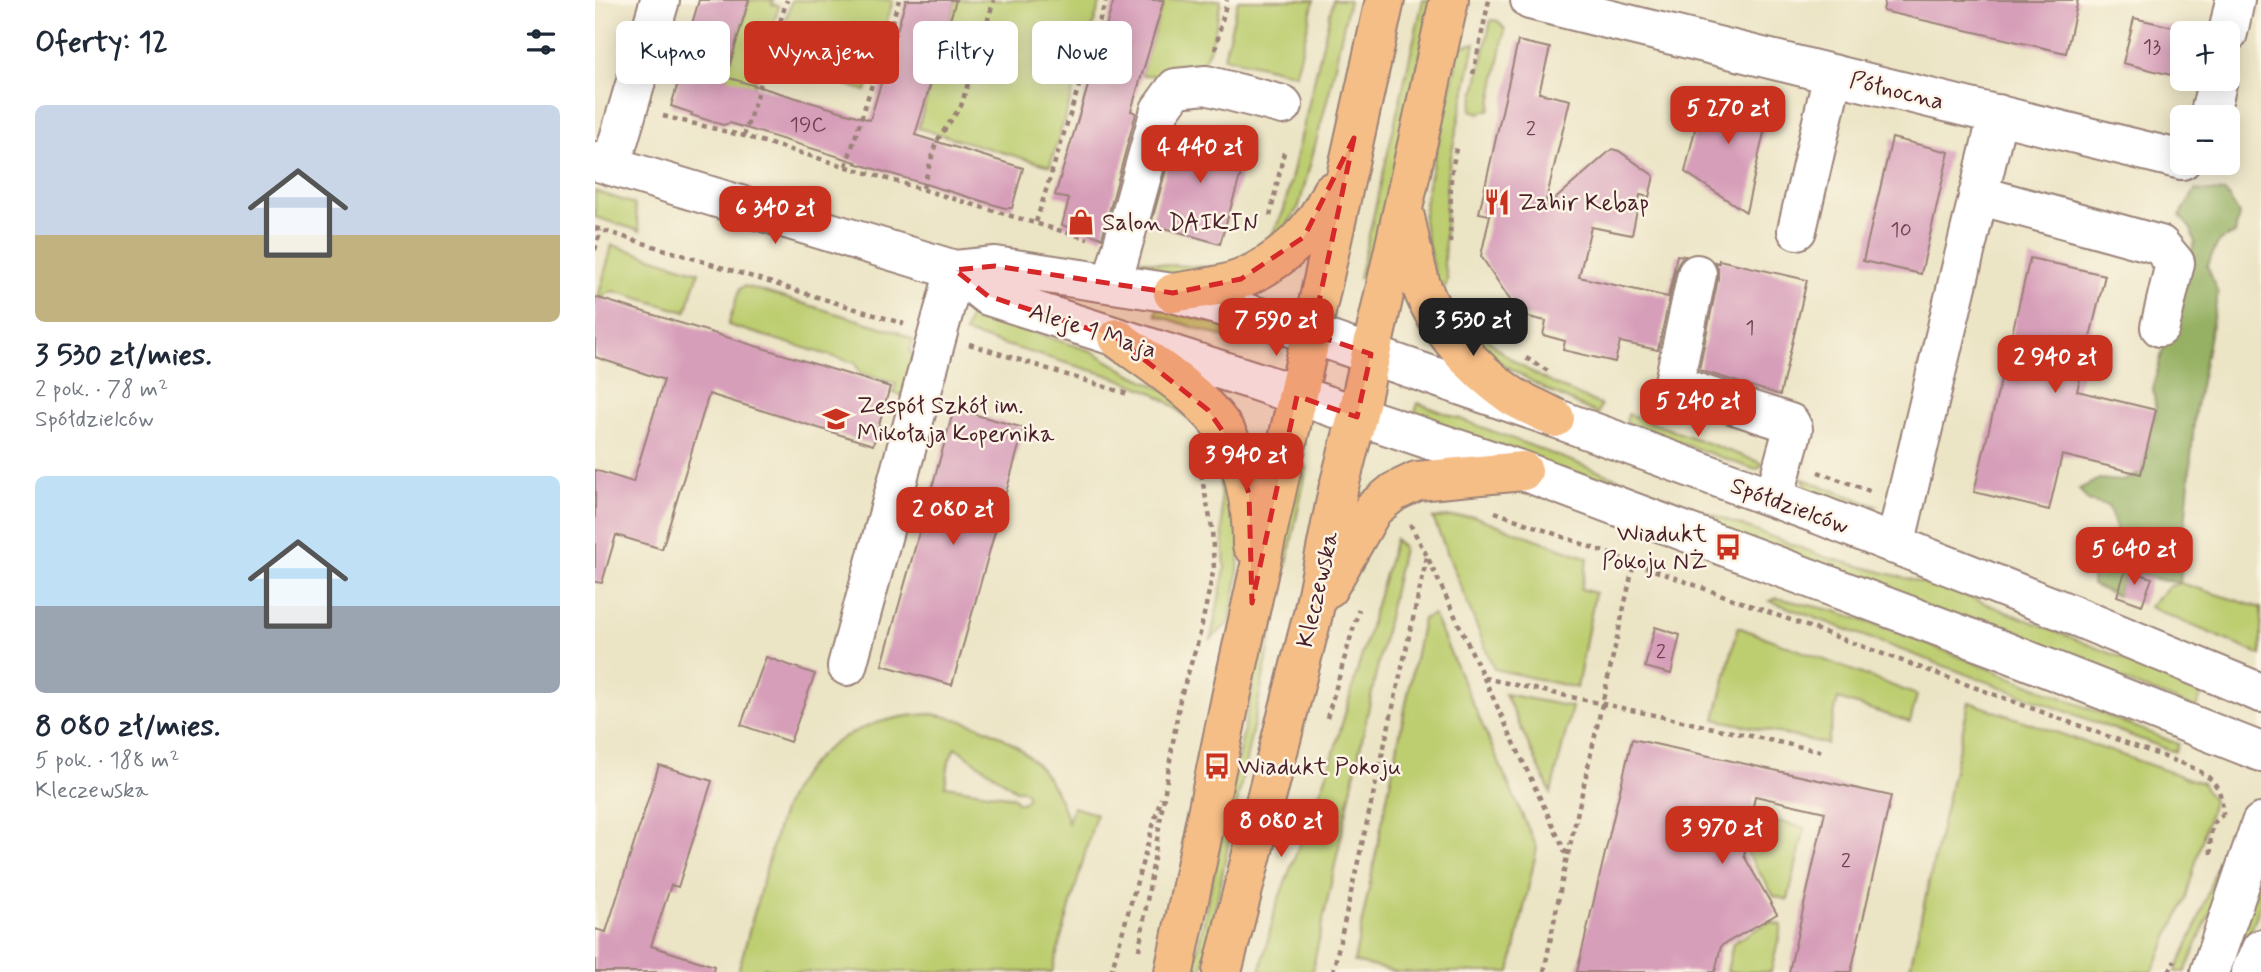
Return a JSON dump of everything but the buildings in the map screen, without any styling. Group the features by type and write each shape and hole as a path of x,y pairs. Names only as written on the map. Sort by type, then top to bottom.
{"main road":[{"path":"1174,972 1385,0"},
{"name":"Kleczewska","path":"1222,972 1313,614 1338,490 1357,416 1449,0"},
{"path":"1173,293 1241,279 1278,257 1304,237 1326,202 1354,138"},
{"path":"1403,204 1422,286 1459,348 1513,397 1555,418"},
{"path":"1117,338 1207,410 1222,426 1233,446 1249,494 1252,603"},
{"path":"1313,614 1373,509 1394,492 1417,481 1523,471"}],"street":[{"path":"603,163 660,0"},
{"name":"Północna","path":"1530,0 2170,156"},
{"path":"2231,21 2235,0"},
{"path":"1797,230 1833,74"},
{"path":"1117,267 1160,110 1176,88 1206,85 1283,106"},
{"path":"1895,545 1997,114"},
{"name":"Aleje 1 Maja","path":"603,163 955,270 988,296 1357,416"},
{"path":"1978,195 2160,245 2175,262 2160,327"},
{"name":"Aleje 1 Maja","path":"955,270 995,266 1117,267 1173,293 1266,318 1312,334"},
{"path":"847,666 955,270"},
{"path":"1697,274 1674,382 1682,388 1790,423 1793,429 1774,498"},
{"name":"Spółdzielców","path":"1312,334 1555,418 1774,498 2261,693"},
{"path":"1357,416 1523,471 1999,649 2261,752"},
{"path":"2210,972 2261,823"},
{"path":"2251,972 2261,949"}],"path":[{"path":"744,136 787,0"},
{"path":"846,166 899,0"},
{"path":"922,188 936,142 961,106 994,0"},
{"path":"1035,222 1106,0"},
{"path":"1206,85 1227,0"},
{"path":"1470,85 1489,0"},
{"path":"676,118 1035,222 1117,267"},
{"path":"1449,253 1451,176 1458,136"},
{"path":"1267,226 1284,152"},
{"path":"595,250 601,230"},
{"path":"1137,958 1179,699 1199,638 1214,568 1212,528 1198,457"},
{"path":"1489,509 2184,764 2204,773 2216,784 2223,798 2223,815"},
{"path":"1406,517 1427,556 1567,856"},
{"path":"1333,972 1427,556"},
{"path":"1544,972 1567,856 1634,563"},
{"path":"1483,677 1823,752"},
{"path":"1111,972 1167,777"}],"highlighted area":[{"path":"1354,138 1312,334 1371,354 1357,417 1297,396 1252,603 1249,494 1233,446 1208,410 1117,338 988,296 955,270 995,266 1173,293 1241,279 1304,237"}],"green space":[{"path":"749,0 773,0 772,4 779,6 774,21 744,21 744,84 755,84 749,103 720,96 724,84 730,84 730,63"},
{"path":"792,0 893,0 887,21 786,21"},
{"path":"956,0 1101,0 1095,21 1032,21 1032,84 1075,84 1050,166 918,128 931,84 1018,84 1018,21 950,21"},
{"path":"1164,0 1221,0 1211,45 1207,55 1192,71 1176,76 1141,75"},
{"path":"1238,0 1314,0 1296,74 1224,57"},
{"path":"1333,0 1349,0 1329,93 1299,206 1281,235 1265,250 1284,210"},
{"path":"1423,0 1433,0 1369,280 1359,278"},
{"path":"1491,20 1498,21 1505,29 1490,109 1480,113 1471,110"},
{"path":"1475,43 1447,175 1444,265 1447,281 1439,294 1423,221 1427,189 1460,47"},
{"path":"844,84 868,84 866,91"},
{"path":"2195,190 2225,192 2239,214 2235,234 2219,241 2207,265 2218,293 2195,412 2180,583 2152,578 2127,569 2117,596 2092,585 2093,568 2098,555 2117,531 2108,506 2088,501 2079,489 2099,479 2122,481 2141,473 2156,410 2153,388 2183,271 2195,243 2191,229 2180,216"},
{"path":"595,191 634,204 640,231 595,217"},
{"path":"612,245 699,272 686,312 614,291 602,299 598,298"},
{"path":"1142,260 1168,265 1235,268 1176,276 1129,266"},
{"path":"745,286 898,332 913,340 910,351 915,360 903,395 893,393 896,384 860,373 855,363 728,325 740,288"},
{"path":"1157,307 1249,333 1245,344 1156,315"},
{"path":"971,312 1091,351 1163,389 1201,420 1196,426 1154,393 1114,377 965,333"},
{"path":"1457,324 1469,326 1479,332 1509,357 1534,373 1601,405 1598,414 1545,389 1499,362"},
{"path":"1418,403 1825,557 1954,591 2203,690 2196,708 1414,415"},
{"path":"1628,414 1762,463 1760,468 1753,469 1626,423"},
{"path":"1220,450 1241,535 1237,582 1229,623 1211,639 1225,569"},
{"path":"1299,465 1307,467 1202,972 1193,972"},
{"path":"1803,479 1876,506 1863,510 1808,490"},
{"path":"1473,516 1588,558 1581,589 1595,593 1577,688 1494,669 1433,518"},
{"path":"1395,539 1403,548 1312,972 1260,972 1276,906 1330,766"},
{"path":"2180,583 2261,608 2261,655 2149,607 2168,587"},
{"path":"1777,598 1835,611 1895,631 2178,744 2175,752 1770,601"},
{"path":"1433,614 1537,848 1510,972 1397,972 1354,962 1423,619"},
{"path":"1738,627 1917,695 1910,722 1838,699 1827,744 1715,719"},
{"path":"1505,694 1572,707 1551,793"},
{"path":"1969,702 2202,783 2213,801 2185,901 2152,972 1909,972"},
{"path":"931,714 955,719 999,735 1034,762 1048,779 1060,799 1068,823 1073,807 1096,814 1052,972 780,972 764,967 762,972 738,972 780,819 799,780 829,748 846,736 886,720","holes":["955,747 1016,790 1024,790 1027,794 1027,799 1022,803 1013,797 945,786 949,761"]},
{"path":"1757,816 1805,828 1788,900 1774,896 1748,854"},
{"path":"2226,840 2235,844 2210,913 2185,972 2175,972 2195,929"},
{"path":"2261,878 2261,903 2244,951 2239,952 2235,947"},
{"path":"1769,922 1782,925 1771,972 1727,972 1733,943"}],"place":[{"name":"Zahir Kebap","path":"1497,202"},
{"name":"Salon DAIKIN","path":"1081,222"},
{"name":"Zespół Szkół im. Mikołaja Kopernika","path":"836,419"},
{"name":"Wiadukt Pokoju NŻ","path":"1728,547"},
{"name":"Wiadukt Pokoju","path":"1217,766"}]}
